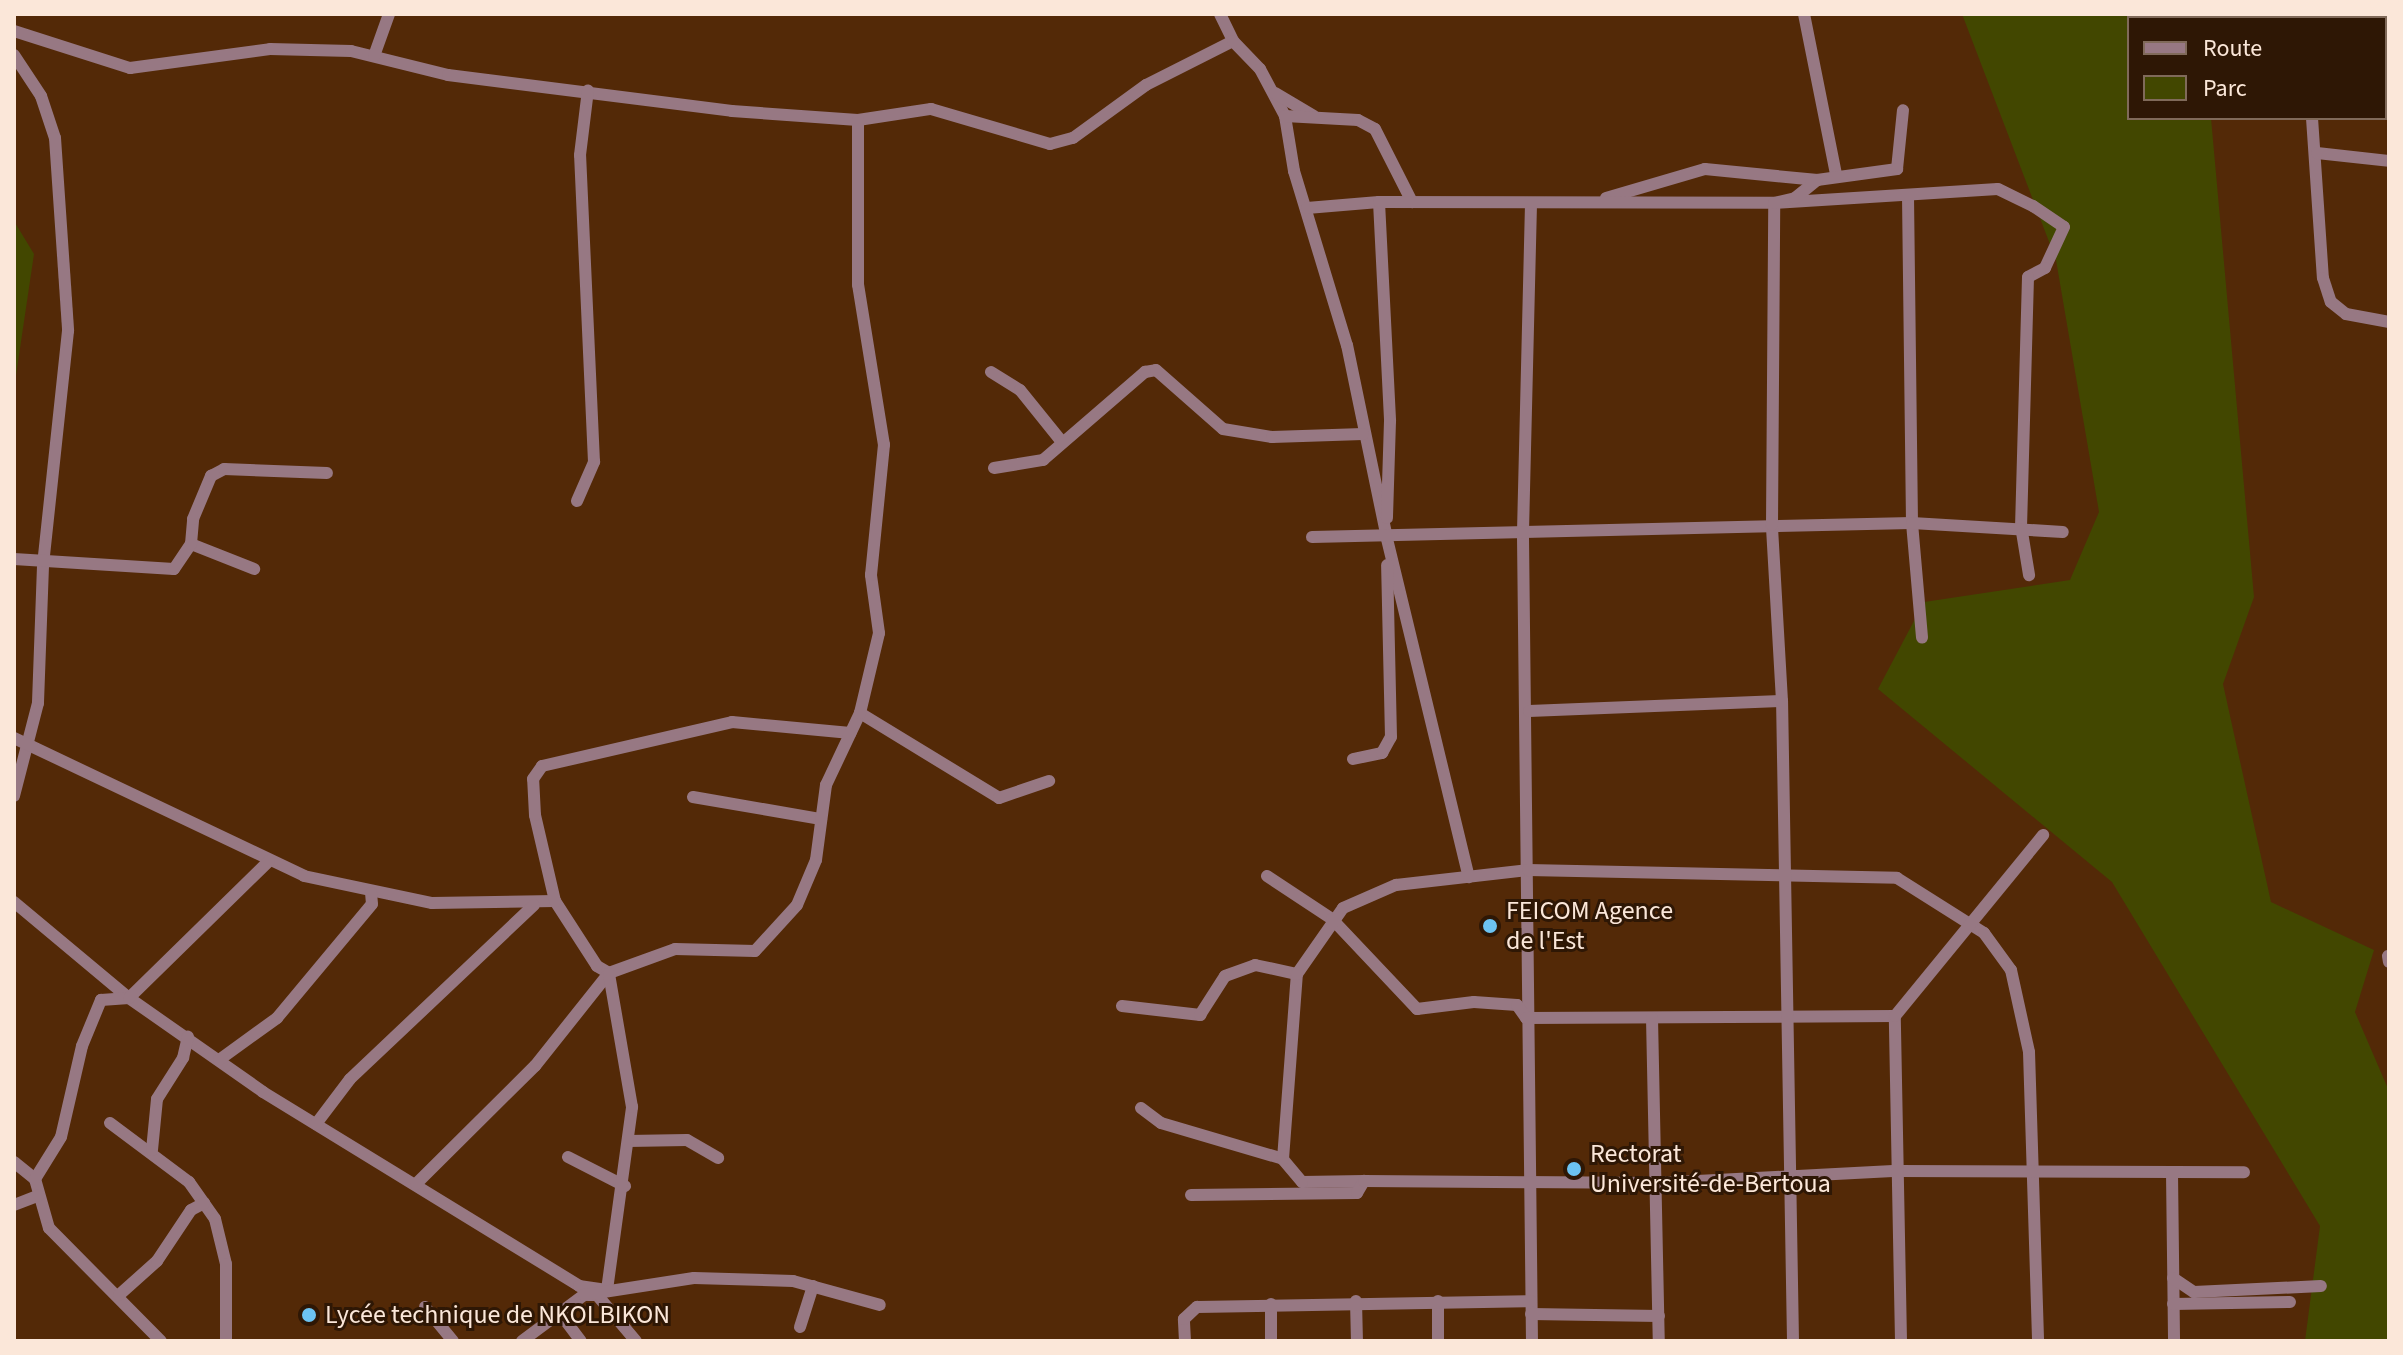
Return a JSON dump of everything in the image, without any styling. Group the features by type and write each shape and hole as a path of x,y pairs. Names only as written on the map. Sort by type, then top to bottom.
{"street":[{"path":"374,56 389,14"},
{"path":"1220,14 1233,41 1275,93 1285,116 1307,208 1347,345 1387,539 1469,877"},
{"path":"1804,14 1836,174"},
{"path":"14,31 130,68 270,49 374,56 448,75 858,120 931,109 1050,144 1073,138 1146,85 1233,41"},
{"path":"14,796 38,703 43,566 68,331 62,180 41,96 14,52 30,38"},
{"path":"577,501 594,475 595,450 580,168 588,90"},
{"path":"1275,93 1316,117"},
{"path":"1774,203 1795,198 1817,180 1836,174 1897,169 1903,110"},
{"path":"1285,116 1358,120 1375,129 1412,202"},
{"path":"416,1184 535,1066 609,973 675,949 755,951 797,905 816,860 826,785 860,713 879,633 871,575 884,445 859,298 858,120"},
{"path":"2312,120 2317,153 2323,278 2331,302 2346,314 2389,322"},
{"path":"2317,153 2389,161"},
{"path":"1531,204 1608,198 1705,169 1817,180"},
{"path":"1307,208 1379,202 1774,203 1998,189 2064,227 2045,268 2028,277 2021,526 2029,575"},
{"path":"1908,196 1912,523 1922,638"},
{"path":"1353,759 1382,753 1391,737 1387,539 1390,421 1379,202"},
{"path":"1774,203 1772,525 1782,701 1781,876 1793,1341"},
{"path":"1531,204 1523,537 1529,711 1526,1018 1532,1341"},
{"path":"994,468 1032,465 1145,372 1156,370 1223,429 1272,437 1363,434"},
{"path":"991,372 1020,390 1062,442"},
{"path":"14,559 43,566 174,569 191,544 202,497 211,476 224,469 327,473"},
{"path":"1312,537 1523,537 1772,525 1849,529 1912,523 2021,526 2063,532"},
{"path":"191,544 254,569"},
{"path":"1529,711 1782,701"},
{"path":"860,713 999,798 1049,781"},
{"path":"609,973 597,966 555,901 535,815 533,779 542,766 732,722 850,733"},
{"path":"14,738 30,742 133,800 269,861 371,893 446,904 534,905 555,901"},
{"path":"693,797 821,819"},
{"path":"1901,1341 1895,1016 2043,835"},
{"path":"35,1179 61,1137 82,1046 101,1000 129,998 269,861"},
{"path":"1283,1159 1297,974 1332,919 1396,885 1528,870 1897,878 1971,924 2011,970 2024,1015 2036,1170 2038,1341"},
{"path":"1267,876 1332,919 1417,1009 1474,1002 1517,1005 1526,1018"},
{"path":"219,1060 277,1018 372,904 371,893"},
{"path":"14,902 129,998 316,1124 579,1286 607,1290"},
{"path":"316,1124 350,1079 534,905"},
{"path":"1122,1006 1200,1015 1225,976 1255,965 1297,974"},
{"path":"607,1290 625,1186 632,1107 609,973"},
{"path":"1526,1018 1895,1016"},
{"path":"1652,1018 1658,1183 1659,1341"},
{"path":"152,1150 157,1099 183,1058 188,1037"},
{"path":"1141,1108 1161,1123 1283,1159 1302,1182 1527,1179 1658,1183 1898,1171 2244,1172"},
{"path":"110,1123 152,1150 204,1203 215,1219 226,1264 226,1341"},
{"path":"628,1141 687,1140 718,1158"},
{"path":"568,1157 625,1186"},
{"path":"14,1162 35,1179 49,1228 119,1295 161,1341"},
{"path":"2172,1173 2174,1341"},
{"path":"1191,1195 1357,1193 1364,1181"},
{"path":"14,1205 38,1196"},
{"path":"119,1295 157,1261 191,1210 204,1203"},
{"path":"522,1341 584,1295 694,1278 813,1286 880,1305"},
{"path":"2173,1278 2194,1292 2321,1286"},
{"path":"800,1327 813,1286"},
{"path":"584,1295 597,1295 636,1341"},
{"path":"1356,1301 1357,1341"},
{"path":"1185,1341 1188,1310 1271,1304 1438,1301 1659,1316"},
{"path":"1438,1301 1438,1341"},
{"path":"2173,1304 2290,1302"},
{"path":"1271,1304 1271,1341"},
{"path":"425,1307 453,1341"},
{"path":"559,1312 581,1341"}],"green space":[{"path":"1962,14 2144,14 2148,16 2127,16 2127,120 2211,120 2254,597 2223,684 2271,902 2374,950 2355,1012 2389,1091 2389,1341 2305,1341 2320,1226 2112,882 1878,689 1924,602 2070,580 2099,512 2056,260"},
{"path":"14,221 34,254 14,389"}],"place":[{"name":"FEICOM Agence de l'Est","path":"1490,926"},
{"name":"Rectorat Université-de-Bertoua","path":"1574,1169"},
{"name":"Lycée technique de NKOLBIKON","path":"309,1315"}]}
